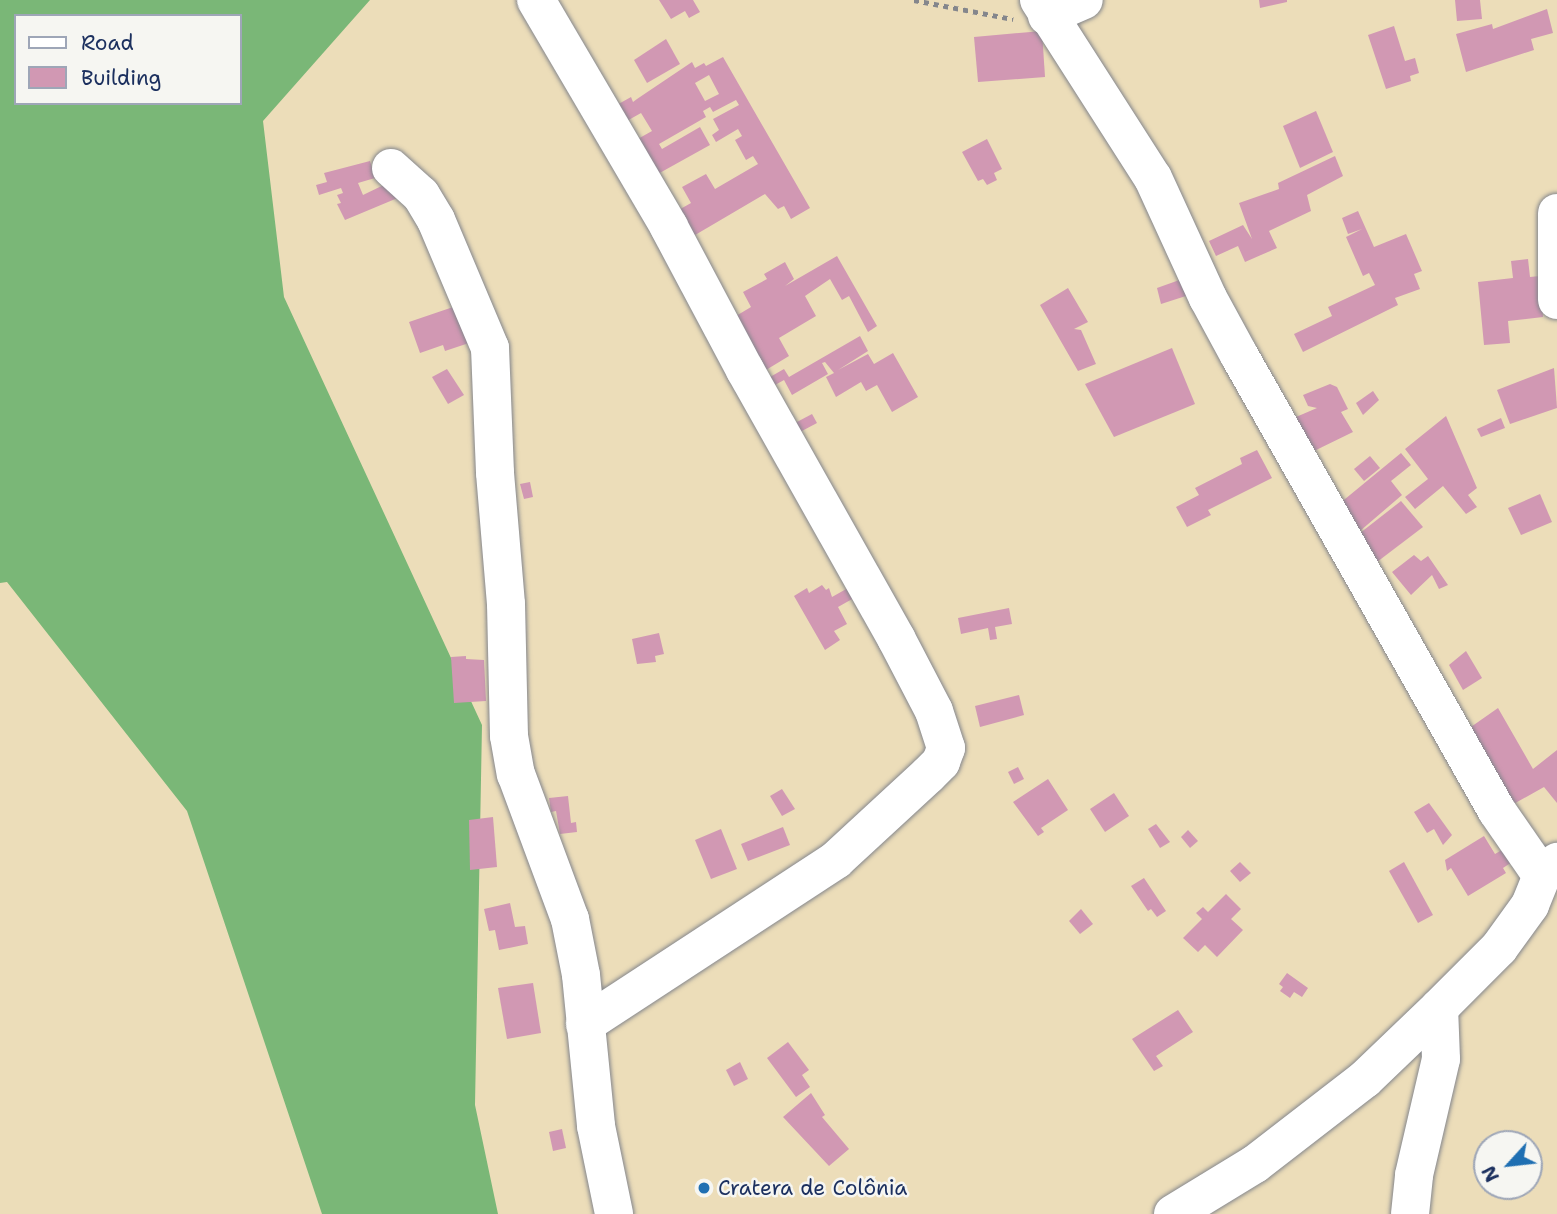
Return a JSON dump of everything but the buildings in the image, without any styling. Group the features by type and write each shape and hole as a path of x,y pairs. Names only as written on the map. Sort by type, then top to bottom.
{"street":[{"path":"536,0 669,227 745,370 901,648 934,711 946,748 941,762 929,775 836,860 585,1024"},
{"path":"1084,0 1043,8 1153,178 1227,334 1497,811 1549,869 1530,905 1499,948 1364,1079 1265,1156 1173,1214"},
{"path":"391,168 421,195 436,220 490,348 495,473 506,604 509,736 516,774 570,919 581,975 596,1126 614,1214"},
{"path":"1557,213 1557,300"},
{"path":"1410,1214 1414,1175 1441,1059 1439,1008"}],"path":[{"path":"914,0 1011,19 1043,8"}],"green space":[{"path":"0,0 370,0 263,121 284,297 482,725 475,1105 498,1214 322,1214 187,811 7,582 0,583"}],"place":[{"name":"Cratera de Colônia","path":"704,1188"}]}
